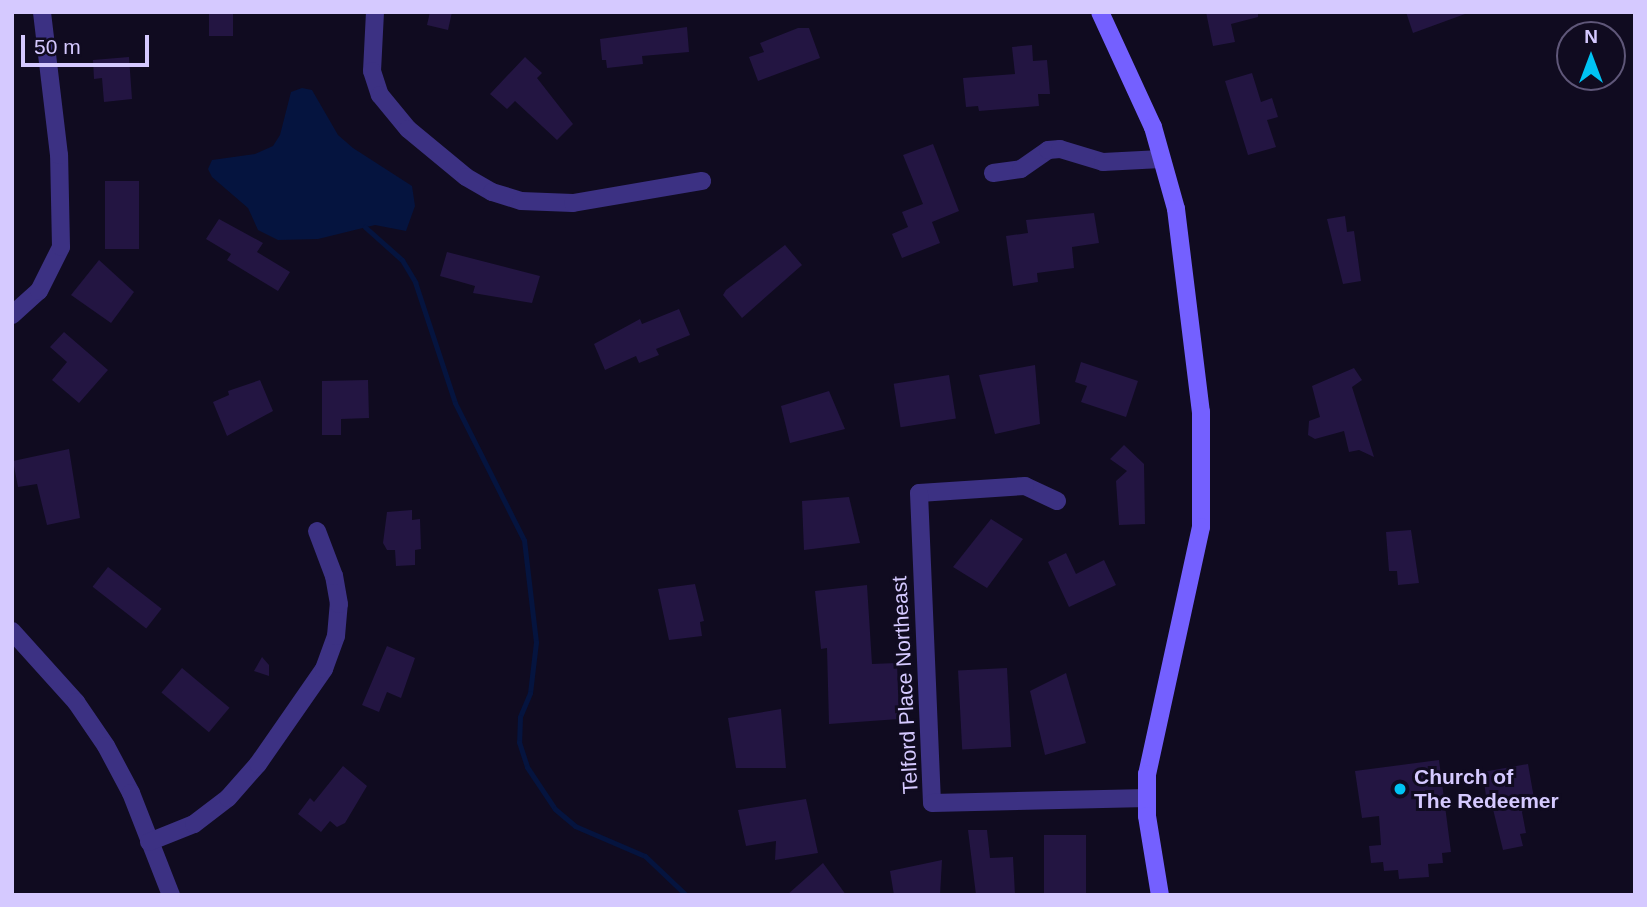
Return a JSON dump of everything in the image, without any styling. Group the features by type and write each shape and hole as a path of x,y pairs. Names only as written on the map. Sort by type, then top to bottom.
{"main road":[{"path":"1100,12 1134,79 1176,209 1190,299 1200,412 1202,499 1196,565 1153,733 1147,798 1160,895"}],"street":[{"path":"12,314 39,292 61,247 59,155 42,12"},
{"path":"375,12 372,71 380,95 408,129 466,177 492,191 521,201 573,204 702,181"},
{"path":"993,173 1021,169 1048,150 1060,149 1103,162 1161,159"},
{"name":"Telford Place Northeast","path":"1057,501 1025,486 919,493 932,803 1147,798"},
{"path":"149,842 194,824 228,798 258,764 324,669 336,636 338,604 334,576 317,531"},
{"path":"12,631 76,702 106,746 171,895"}],"water":[{"path":"302,88 312,90 338,135 353,148 412,186 415,206 406,231 375,225 318,239 278,240 258,230 248,208 212,177 208,169 212,160 255,154 273,146 280,135 291,92"}],"building":[{"path":"209,12 233,12 233,36 209,36"},
{"path":"430,12 452,12 448,30 427,25"},
{"path":"1206,12 1258,12 1258,17 1231,24 1235,42 1213,46"},
{"path":"1406,12 1465,12 1465,14 1413,33"},
{"path":"687,27 689,52 642,56 643,64 607,68 606,60 602,60 600,39"},
{"path":"798,28 809,28 820,58 758,81 749,57 764,52 760,43"},
{"path":"1032,45 1033,61 1047,60 1050,94 1038,94 1039,106 979,111 978,106 966,107 963,78 1015,74 1012,47"},
{"path":"129,57 132,99 104,102 102,78 94,79 93,60"},
{"path":"525,57 542,73 537,78 573,124 557,140 515,101 507,109 490,94"},
{"path":"1252,73 1261,102 1272,98 1278,117 1267,120 1276,147 1248,155 1225,81"},
{"path":"933,144 959,211 932,222 940,243 902,258 892,234 908,227 902,212 923,204 903,155"},
{"path":"105,181 139,181 139,249 105,249"},
{"path":"1094,213 1099,243 1072,247 1074,268 1037,273 1038,282 1013,286 1006,236 1028,233 1026,220"},
{"path":"1345,216 1347,232 1354,231 1361,281 1343,284 1327,219"},
{"path":"219,219 263,243 257,252 290,272 278,291 227,260 231,254 206,239"},
{"path":"785,245 802,265 742,318 723,295"},
{"path":"447,252 540,276 532,303 473,293 475,286 440,276"},
{"path":"99,260 134,292 111,323 71,295"},
{"path":"679,309 690,335 656,349 659,355 639,363 636,356 605,370 594,344 640,319 642,324"},
{"path":"64,332 108,370 79,403 52,380 67,362 50,347"},
{"path":"1081,362 1138,381 1126,417 1081,402 1087,386 1075,382"},
{"path":"1035,365 1040,424 995,434 979,375"},
{"path":"1354,368 1362,380 1352,387 1374,457 1359,450 1349,452 1344,431 1315,439 1308,435 1309,421 1320,417 1312,386"},
{"path":"949,375 956,418 901,427 894,384"},
{"path":"260,380 273,411 227,436 213,402 229,395 228,391"},
{"path":"368,380 369,418 341,419 341,435 322,435 322,381"},
{"path":"829,391 845,429 790,443 781,406"},
{"path":"1124,445 1144,464 1145,524 1119,525 1116,481 1127,471 1110,459"},
{"path":"69,449 80,518 47,525 37,484 18,487 13,461"},
{"path":"849,497 860,543 804,550 802,501"},
{"path":"412,510 412,520 420,519 421,549 415,550 415,565 396,566 395,550 387,550 383,543 387,512"},
{"path":"991,519 1023,539 987,588 953,567"},
{"path":"1411,530 1419,583 1398,585 1397,571 1389,571 1386,532"},
{"path":"1066,553 1076,574 1104,560 1116,585 1069,607 1048,562"},
{"path":"108,567 162,609 146,629 93,587"},
{"path":"695,584 704,621 700,622 702,636 669,640 658,589"},
{"path":"867,585 872,664 897,663 899,719 829,724 827,648 821,649 815,591"},
{"path":"387,646 415,658 401,698 387,692 379,712 362,705"},
{"path":"262,657 269,665 269,676 254,671"},
{"path":"182,668 229,708 209,732 161,693"},
{"path":"1007,668 1011,747 962,749 958,671"},
{"path":"1066,673 1086,743 1045,755 1030,691"},
{"path":"781,709 786,768 736,768 728,718"},
{"path":"1439,760 1451,852 1442,853 1443,863 1428,864 1429,877 1399,879 1398,870 1384,871 1383,862 1371,863 1369,846 1381,845 1379,816 1362,818 1355,771"},
{"path":"1528,764 1535,804 1525,806 1522,812 1526,833 1520,834 1523,846 1503,850 1492,805 1487,805 1483,772"},
{"path":"343,766 367,786 345,823 337,827 330,821 321,832 298,814 310,798 314,802"},
{"path":"806,799 818,853 775,860 776,841 746,846 738,810"},
{"path":"968,830 987,830 990,858 1013,857 1015,895 976,895"},
{"path":"1044,835 1086,835 1086,895 1044,895"},
{"path":"942,860 940,895 894,895 890,871"},
{"path":"823,863 846,895 787,895"}],"waterway":[{"path":"365,227 402,260 415,282 455,403 524,540 536,642 530,693 520,717 519,742 527,767 555,809 575,826 645,856 686,895"}],"place":[{"name":"Church of The Redeemer","path":"1400,789"}]}
